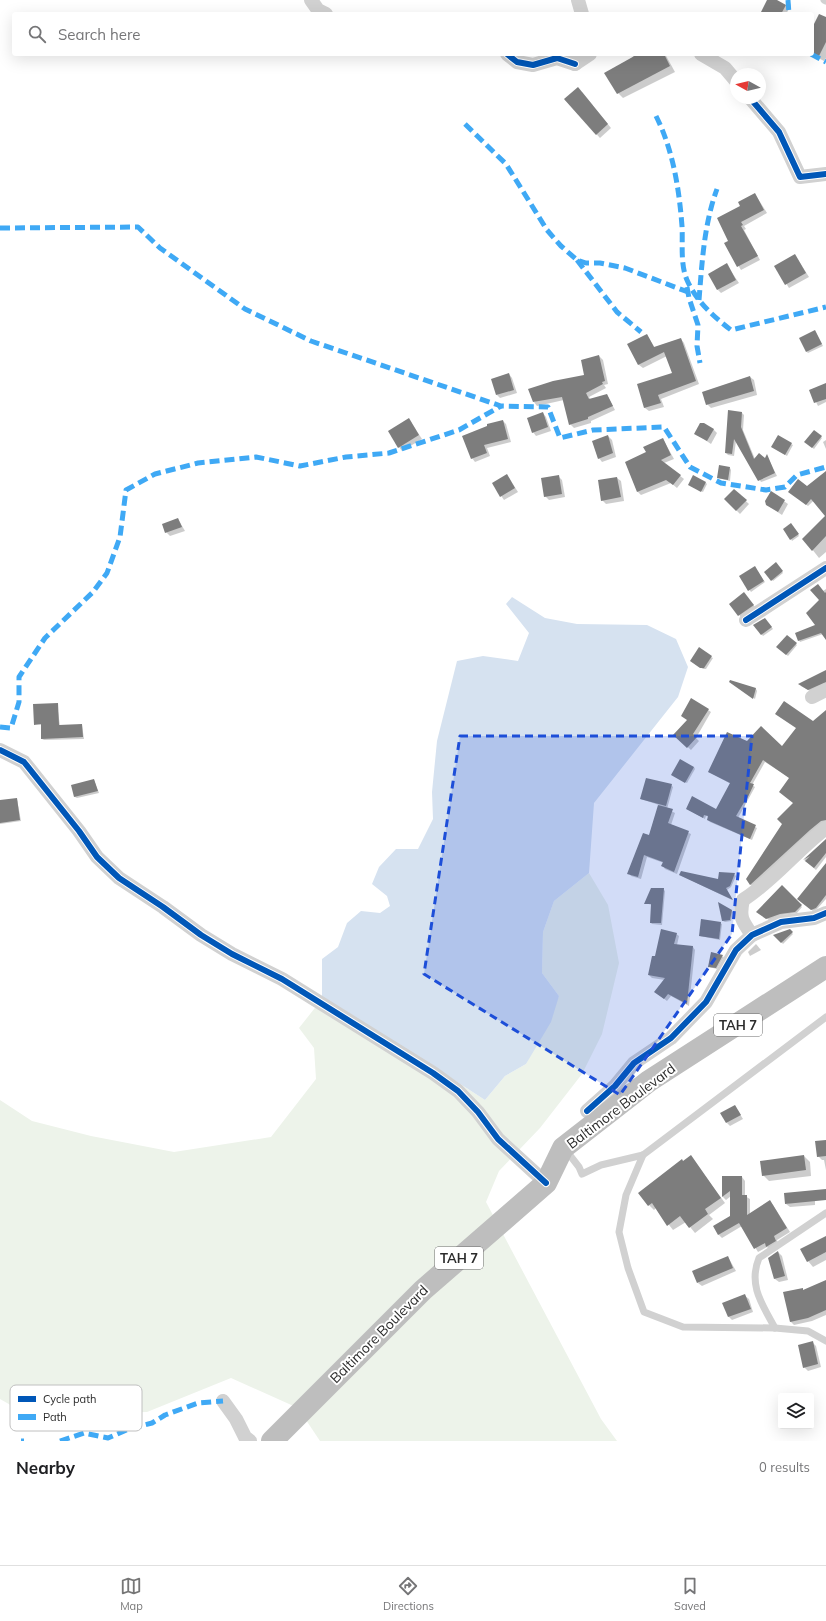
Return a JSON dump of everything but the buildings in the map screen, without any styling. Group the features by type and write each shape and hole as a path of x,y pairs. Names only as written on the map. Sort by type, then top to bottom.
{"highway":[{"name":"Baltimore Boulevard","path":"272,1441 423,1290 546,1183 563,1148 649,1081 826,967"}],"street":[{"path":"311,0 318,10 322,12"},
{"path":"578,0 581,12"},
{"path":"510,56 517,62 533,65 557,58 577,59"},
{"path":"704,56 725,68 730,74"},
{"path":"755,104 778,132 800,177 826,174"},
{"path":"746,620 826,568"},
{"path":"812,697 826,690"},
{"path":"0,750 24,762 79,831 97,857 119,878 201,935 232,954 282,979 433,1072 458,1091 478,1112 498,1139 546,1183"},
{"path":"752,935 745,926 740,914 743,900 759,890 781,867 826,828"},
{"path":"587,1111 615,1086 634,1063 671,1038 706,1002 736,950 752,935 781,922 814,918 826,913"},
{"path":"223,1401 236,1419 245,1437 250,1441"}],"lane":[{"path":"563,1148 579,1167 582,1174 601,1165 643,1155 826,1018"},
{"path":"643,1155 626,1194 620,1232 628,1268 644,1312 683,1327 775,1328 808,1331 826,1341"},
{"path":"775,1328 757,1294 755,1268 759,1258 826,1213"}],"highlighted area":[{"path":"460,736 752,736 732,934 620,1095 424,974"}],"shaded area":[{"path":"589,873 608,905 619,963 602,1034 582,1074 540,1128 499,1171 486,1202 601,1419 617,1441 320,1441 298,1408 231,1378 147,1412 142,1412 142,1385 10,1385 10,1405 0,1399 0,1100 32,1121 91,1136 174,1152 271,1137 316,1079 314,1048 299,1028 322,999 414,1054 485,1100 505,1076 526,1064 559,996 542,973 543,932 554,901"}],"water":[{"path":"512,597 545,618 577,624 647,625 676,639 688,667 678,697 594,803 589,873 554,901 543,932 542,973 559,996 551,1022 526,1064 505,1076 485,1100 414,1054 322,999 322,959 338,947 347,923 361,911 380,913 390,906 387,896 372,884 379,867 396,849 418,849 433,819 432,792 437,741 457,661 483,656 518,661 529,633 506,604"}],"marked path":[{"path":"788,0 789,12"},
{"path":"814,56 826,62"},
{"path":"656,116 667,142 677,183 682,226 683,267 687,280 700,302 718,320 731,330 826,307"},
{"path":"465,124 506,164 547,230 561,246 577,260 586,263 600,263 625,268 688,292"},
{"path":"699,300 706,230 717,189"},
{"path":"0,228 138,227 160,248 245,309 311,341 501,406 548,407 560,438 593,430 664,427 690,467 721,483 766,490 785,487 797,475 826,467"},
{"path":"577,260 617,312 641,332"},
{"path":"687,287 698,325 697,346 700,363"},
{"path":"0,727 11,728 19,702 19,677 45,638 93,592 107,573 120,537 126,490 155,474 198,463 256,457 300,466 346,457 389,453 459,430 501,406"},
{"path":"142,1426 152,1423 165,1415 198,1403 223,1401"},
{"path":"60,1441 84,1433 108,1438 124,1431"}],"cycle path":[{"path":"510,56 517,62 533,65 557,58 575,64"},
{"path":"755,104 779,132 800,177 826,174"},
{"path":"746,620 826,568"},
{"path":"0,750 24,762 79,831 97,857 119,878 163,907 201,935 232,954 282,979 433,1073 458,1091 478,1112 498,1139 546,1183"},
{"path":"587,1111 615,1086 634,1063 671,1038 706,1002 736,950 752,935 781,922 814,918 826,913"}]}
